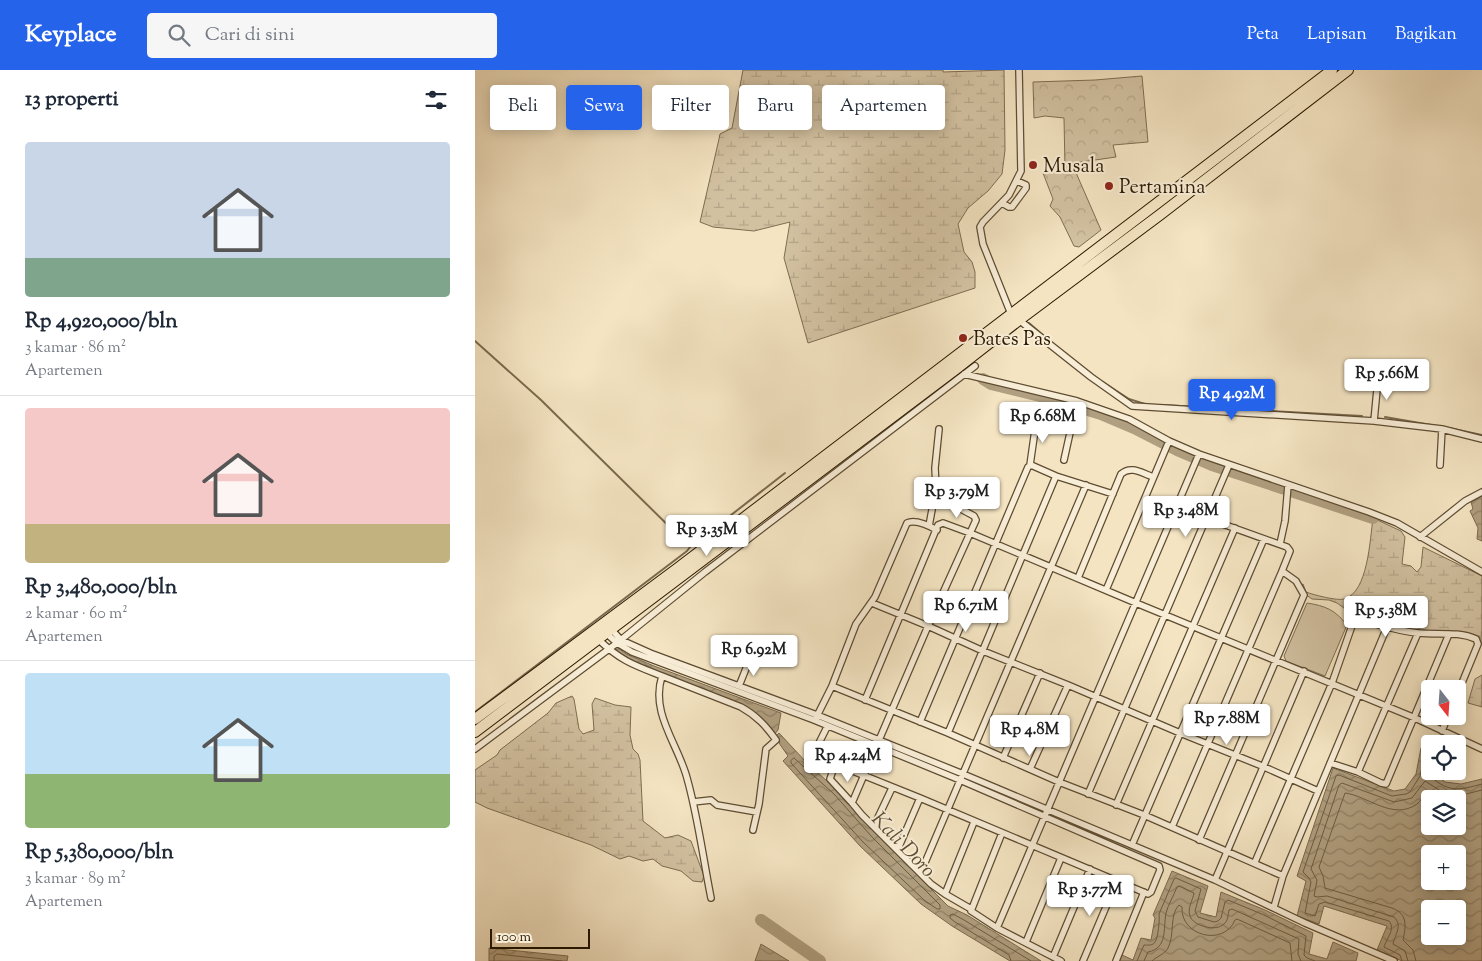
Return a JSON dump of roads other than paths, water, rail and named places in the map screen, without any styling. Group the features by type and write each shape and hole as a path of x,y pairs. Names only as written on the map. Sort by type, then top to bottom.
{"highway":[{"path":"475,732 1015,317 1332,70"},
{"path":"922,388 961,372 973,362 1015,317 1176,203 1348,70"},
{"path":"475,719 606,632"}],"street":[{"path":"1019,70 1021,171 1017,181 1002,203 983,222 980,233 1015,317 1091,377 1132,406 1374,421 1442,429 1482,439"},
{"path":"1002,203 1012,207 1027,188 1026,185 1017,181"},
{"path":"973,362 986,378"},
{"path":"475,749 609,650 705,572 961,372 1129,419 1167,444 1197,457 1369,512 1397,523 1482,572"},
{"path":"1374,421 1379,379"},
{"path":"1064,460 1069,443 1075,405"},
{"path":"1129,419 1132,406"},
{"path":"920,722 1030,465 1036,423"},
{"path":"929,523 936,488 935,468 939,429"},
{"path":"1440,465 1442,429"},
{"path":"1106,590 1167,444"},
{"path":"997,928 1197,457"},
{"path":"1030,465 1056,476 1113,494"},
{"path":"1088,794 1228,468"},
{"path":"1078,578 1121,474 1132,469 1153,477"},
{"path":"948,733 1056,476"},
{"path":"921,872 1086,485"},
{"path":"1280,544 1285,521 1288,486"},
{"path":"1420,537 1465,501 1482,492"},
{"path":"852,803 970,533 975,518 961,509 959,505"},
{"path":"1172,827 1290,551 1287,547 1280,544 1206,518"},
{"path":"816,718 832,686 856,624 872,603 907,523 912,521 929,523 937,530"},
{"path":"865,700 938,525 943,523 1051,566 1248,650 1304,671 1415,718 1482,749"},
{"path":"1116,805 1235,528"},
{"path":"1132,845 1264,539"},
{"path":"1199,840 1304,595 1296,581 1282,571"},
{"path":"872,603 1318,791"},
{"path":"1255,862 1332,683 1354,620 1418,633 1449,634 1474,638 1477,642 1463,680"},
{"path":"1274,908 1283,876 1387,627"},
{"path":"606,632 632,652 681,672 782,705 879,741 961,777 1044,817 1159,866 1161,870 1151,892 1148,894 1117,882 1090,869 813,755 827,727"},
{"path":"606,632 609,650 628,663 736,704 752,713 764,723 776,740 766,749 753,830"},
{"path":"1358,772 1418,633"},
{"path":"1330,763 1386,784 1449,634"},
{"path":"619,642 740,691"},
{"path":"736,704 750,657 753,656 764,660"},
{"path":"1215,880 1304,671"},
{"path":"678,682 681,672"},
{"path":"1003,758 1040,673"},
{"path":"662,676 659,703 667,731 687,776 711,898"},
{"path":"1031,769 1068,685"},
{"path":"832,686 948,733 1088,794 1144,815 1199,840 1255,862 1283,876"},
{"path":"816,718 827,727 876,747 961,777 1132,845 1215,880 1312,926 1394,961"},
{"path":"1442,731 1444,725"},
{"path":"835,764 830,779 931,884 997,928 1061,961"},
{"path":"874,826 892,788"},
{"path":"898,849 920,798"},
{"path":"693,802 711,800 717,805 757,812"},
{"path":"945,894 974,822"},
{"path":"971,909 1002,833"},
{"path":"1025,942 1061,858"},
{"path":"1053,957 1090,869"},
{"path":"1083,961 1117,882"},
{"path":"1116,961 1144,892"}],"water":[{"path":"1482,496 1482,541 1477,539 1478,528 1470,511 1473,509 1471,502"},
{"path":"617,647 626,654 654,666 781,713 778,730 774,735 745,707 634,665 614,650"},
{"path":"779,733 807,763 837,790 875,833 948,906 967,915 1041,961 1010,961 952,926 921,904 860,846 783,761 788,756 776,736"},
{"path":"1421,748 1421,780 1443,780 1461,784 1482,779 1482,961 1402,961 1377,950 1387,926 1324,906 1319,924 1297,916 1306,881 1297,876 1333,768 1394,791 1405,789 1416,774"},
{"path":"1172,871 1208,886 1200,913 1216,917 1221,892 1313,933 1309,954 1327,959 1333,942 1358,953 1356,961 1119,961 1122,955 1133,960 1141,938 1151,940 1155,918 1153,915"},
{"path":"761,944 789,961 755,961"},
{"path":"489,948 568,956 567,961 489,961"}],"waterway":[{"path":"1029,323 1052,343"},
{"path":"475,341 541,400 690,547"},
{"path":"1056,346 1095,377"},
{"path":"983,379 991,384 1052,399 1101,414 1212,465 1373,518"},
{"path":"1103,382 1129,399 1145,404"},
{"path":"1162,405 1362,416"},
{"path":"1385,417 1437,426"},
{"path":"1449,428 1482,435"},
{"path":"475,712 687,551 785,473"},
{"path":"761,920 820,961"}],"place":[{"name":"Musala","path":"1033,165"},
{"name":"Pertamina","path":"1109,186"},
{"name":"Bates Pas","path":"963,338"}],"water label":[{"name":"Kali Doro","path":"904,844"}]}
